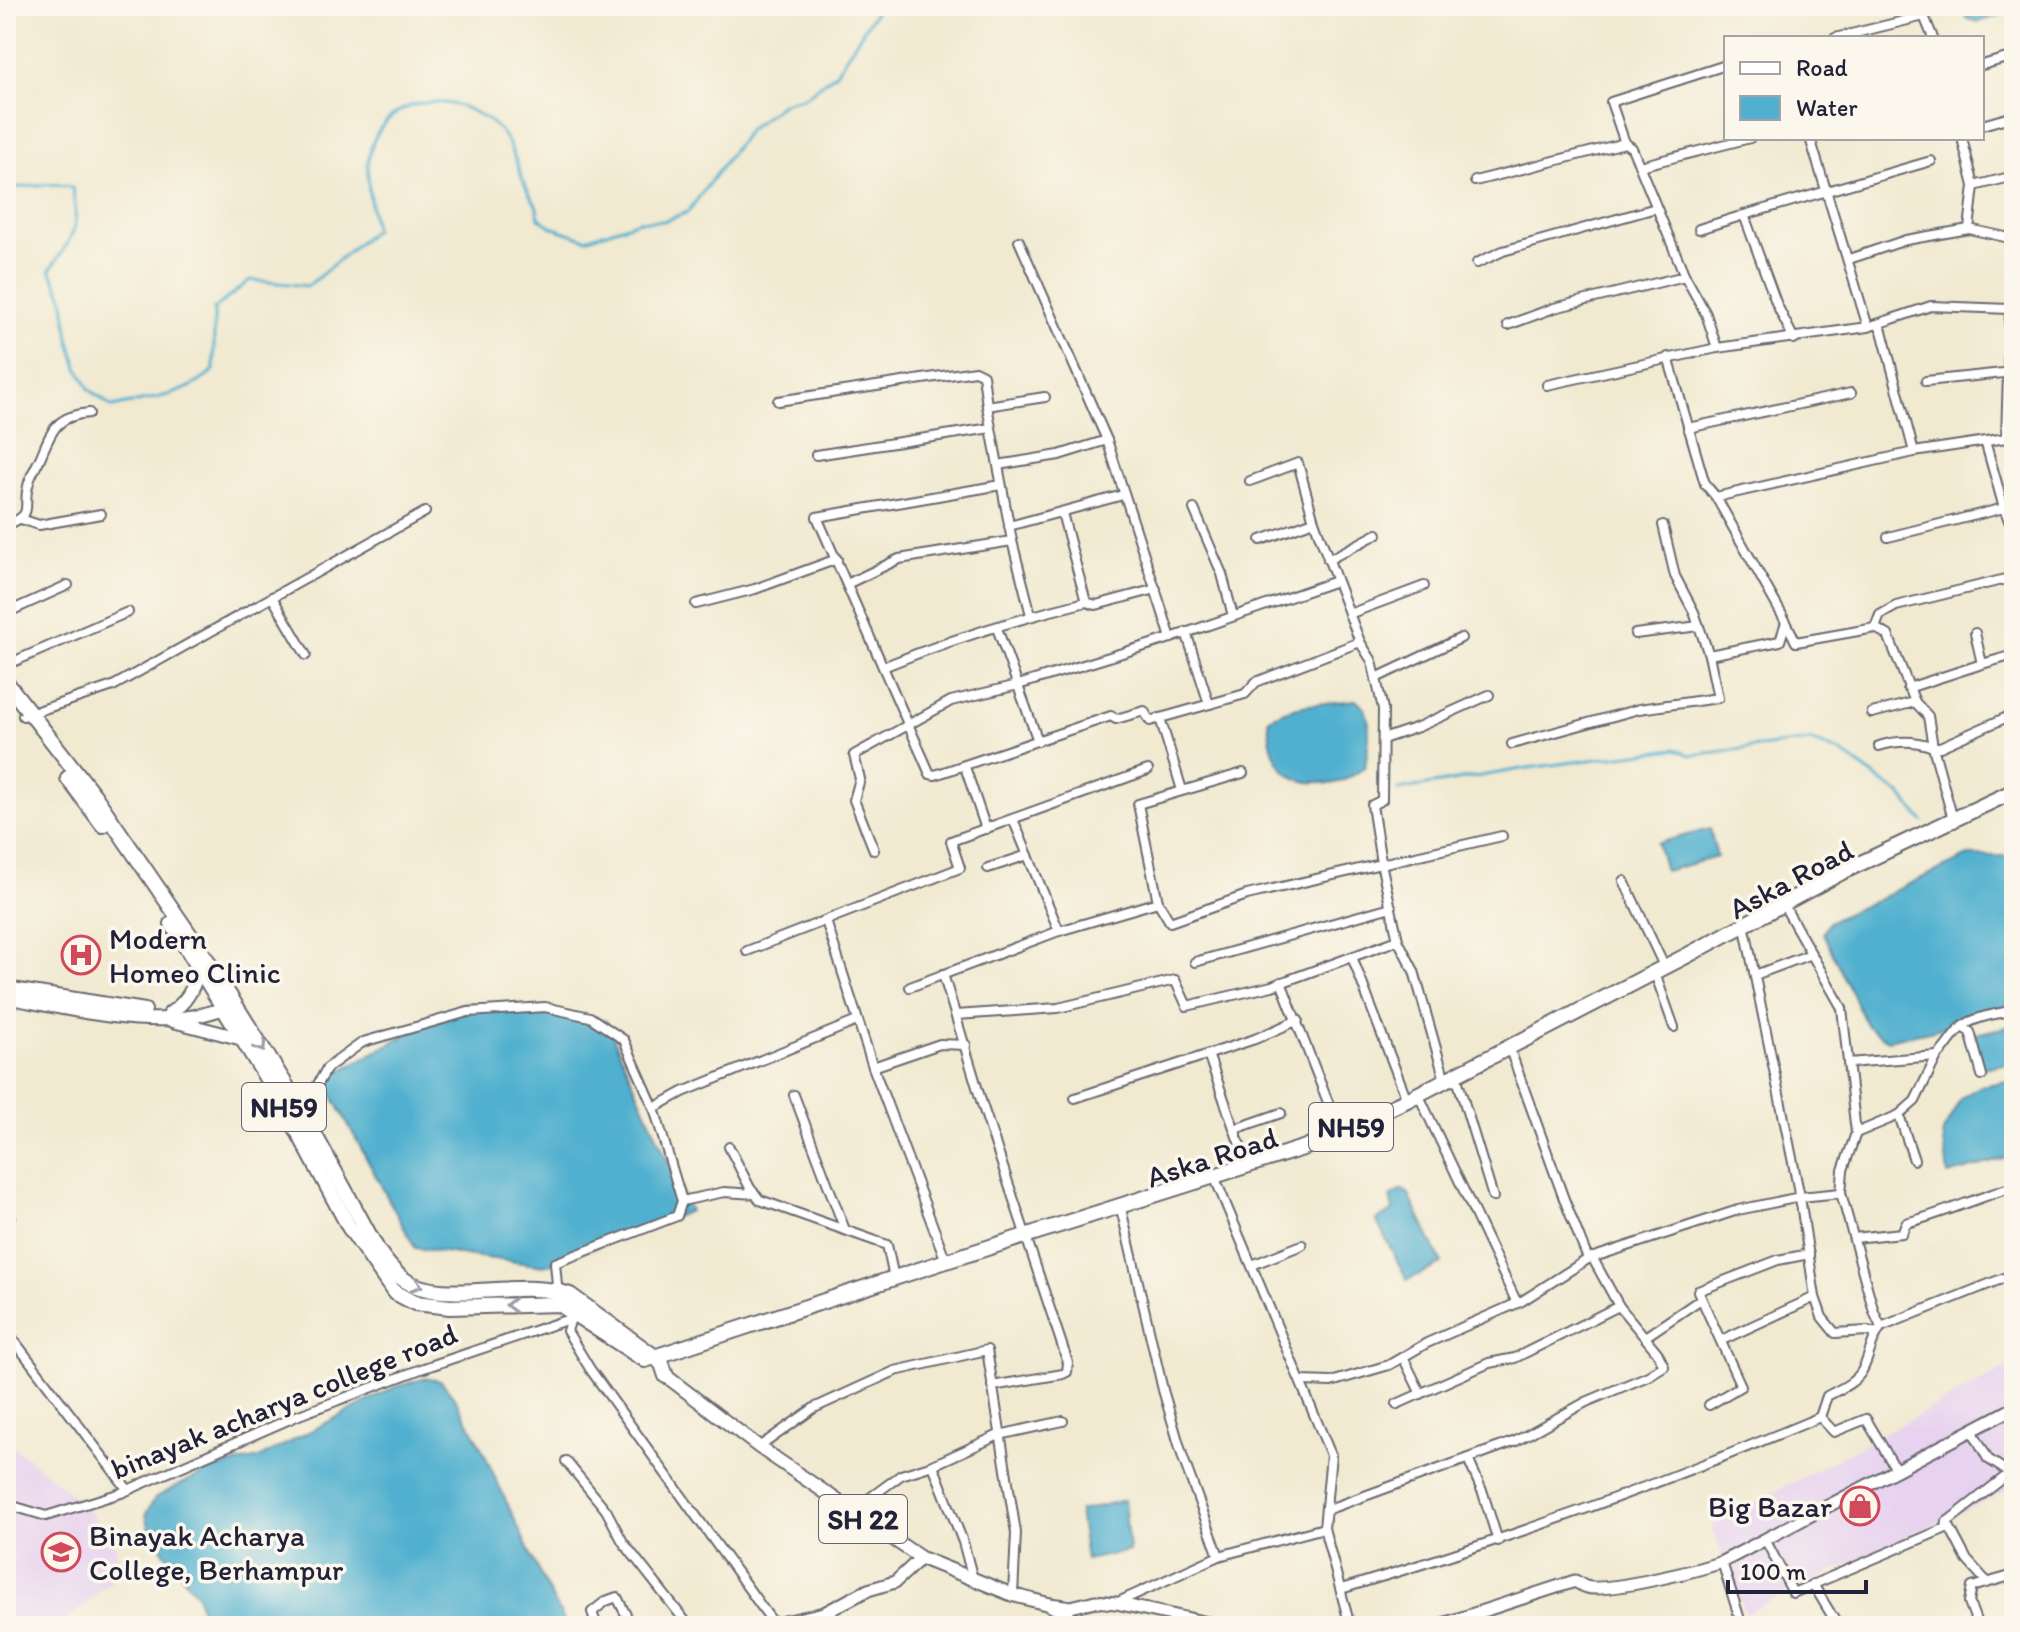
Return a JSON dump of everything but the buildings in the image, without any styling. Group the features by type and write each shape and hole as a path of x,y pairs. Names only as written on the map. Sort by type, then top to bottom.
{"highway":[{"name":"NH59","path":"6,682 26,715 153,892 199,970 227,1004 239,1038 294,1111"},
{"name":"NH59","path":"6,695 94,795 294,1111 378,1251 404,1280 430,1289 568,1308"},
{"name":"NH59","path":"1745,929 1842,872 1954,822 2014,791"},
{"name":"Aska Road","path":"657,1365 1028,1240 1122,1213 1216,1179 1313,1152 1660,972 1787,911 1954,822 2014,799"},
{"name":"NH59","path":"657,1365 894,1278 1028,1240 1216,1179 1247,1165 1306,1147 1414,1100"},
{"path":"570,1295 657,1365 568,1308 570,1295"}],"main road":[{"path":"168,1016 183,1004 199,970"},
{"path":"6,988 168,1016 239,1038"},
{"path":"6,997 92,1013 188,1018 227,1004"},
{"name":"SH 22","path":"657,1365 759,1447 921,1558 1013,1595 1048,1604 1065,1613 1078,1626"}],"street":[{"path":"1843,36 1924,16 1932,36"},
{"path":"1984,64 2014,56"},
{"path":"1717,348 1706,314 1685,276 1632,148 1625,143 1611,102 1724,66"},
{"path":"1984,124 2014,116"},
{"path":"1640,166 1742,140"},
{"path":"1811,140 1873,326 1882,331 1914,452"},
{"path":"1962,140 1974,186 1969,229"},
{"path":"1475,181 1625,143"},
{"path":"1699,229 1931,161"},
{"path":"1974,186 2014,176"},
{"path":"1477,263 1503,251 1656,208"},
{"path":"1744,215 1777,305 1794,339"},
{"path":"1849,259 1906,240 1969,229 2014,239"},
{"path":"1019,241 1107,440 1171,638"},
{"path":"1508,325 1554,308 1685,276"},
{"path":"1547,385 1717,348 1873,326 1931,306 2010,309 2010,440 1914,452 1716,497"},
{"path":"1668,357 1705,484 1716,497 1796,642 1875,628 1888,635 1908,688 1915,702 1928,716 1933,747 1954,822"},
{"path":"778,401 975,371 983,375 1009,526 1031,615"},
{"path":"1926,381 2012,372"},
{"path":"1688,428 1851,393"},
{"path":"987,406 1045,397"},
{"path":"21,519 28,505 28,486 52,428 63,420 89,413"},
{"path":"816,455 991,428"},
{"path":"998,465 1059,455 1107,440"},
{"path":"1985,441 2014,533"},
{"path":"1250,481 1298,463 1328,560 1360,642 1372,661 1383,709 1382,800 1372,805 1398,940 1414,971 1493,1197"},
{"path":"1001,485 817,517 930,774 965,767 1111,716 1116,719 1144,711 1150,721 1245,694 1256,682 1360,642"},
{"path":"1009,526 1123,495"},
{"path":"1888,537 2004,508"},
{"path":"1194,509 1222,574 1233,616"},
{"path":"26,715 113,686 425,512"},
{"path":"1062,513 1086,602"},
{"path":"6,525 21,519 39,525 101,514"},
{"path":"1261,540 1314,521"},
{"path":"1512,744 1639,709 1718,698 1709,655 1675,576 1663,525"},
{"path":"1328,560 1377,534"},
{"path":"847,584 899,559 1012,541"},
{"path":"696,604 755,589 837,559"},
{"path":"1875,628 1880,615 1896,606 2014,577"},
{"path":"874,850 854,800 860,779 854,755 951,701 1018,685 1171,638 1336,581"},
{"path":"6,613 68,585"},
{"path":"1349,614 1424,586"},
{"path":"883,667 945,641 997,628 1031,615 1086,602 1096,605 1156,589"},
{"path":"272,597 306,655"},
{"path":"6,665 128,612"},
{"path":"1709,655 1780,641 1786,622"},
{"path":"1635,634 1699,626"},
{"path":"997,628 1038,741"},
{"path":"1186,632 1209,704"},
{"path":"1975,633 1982,664"},
{"path":"1376,678 1461,638"},
{"path":"1908,688 2014,655"},
{"path":"1383,739 1489,695"},
{"path":"1872,713 1915,702"},
{"path":"1879,746 1897,741 1940,747 2014,714"},
{"path":"1160,718 1182,790"},
{"path":"965,767 986,829"},
{"path":"747,951 960,868 951,841 1148,770"},
{"path":"1243,773 1138,804 1158,902 1170,922 1247,895 1502,836"},
{"path":"1013,819 1059,931"},
{"path":"988,868 1028,855"},
{"path":"1624,881 1660,972 1674,1027"},
{"path":"910,987 1059,931 1158,902"},
{"path":"1195,962 1391,907"},
{"path":"1787,911 1842,1008 1856,1133 1843,1170 1841,1193 1879,1330"},
{"path":"826,921 873,1067 946,1261"},
{"path":"1745,929 1800,1197 1815,1297 1822,1317 1835,1333 1879,1330 2014,1274"},
{"path":"956,1015 1058,1008 1175,980 1187,1006 1281,982 1398,940"},
{"path":"1755,975 1811,954"},
{"path":"1352,957 1414,1100 1517,1303"},
{"path":"943,974 983,1107 1068,1363 1067,1372 1063,1374 992,1386"},
{"path":"1281,982 1340,1133"},
{"path":"294,1111 313,1093 327,1068 363,1042 468,1012 545,1007 590,1017 624,1040 654,1108 682,1201 677,1216 555,1263 568,1308 567,1331 590,1369 770,1625 798,1623 868,1590 895,1582 921,1558"},
{"path":"1856,1133 1899,1115 1915,1101 1937,1056 1962,1027 2014,1010"},
{"path":"1075,1098 1262,1037 1298,1020"},
{"path":"654,1108 683,1092 797,1043 857,1021"},
{"path":"1962,1027 1970,1032 1982,1075"},
{"path":"873,1067 940,1044 966,1045"},
{"path":"1326,1510 1516,1441 1586,1402 1664,1366 1619,1306 1590,1258 1564,1199 1510,1050"},
{"path":"1208,1054 1247,1165"},
{"path":"1848,1063 1937,1056"},
{"path":"794,1095 845,1230"},
{"path":"1235,1129 1281,1113"},
{"path":"1899,1115 1914,1160"},
{"path":"729,1147 760,1200 887,1245 894,1278"},
{"path":"1216,1179 1331,1455 1324,1528 1350,1626"},
{"path":"1854,1238 1902,1233 1906,1223 1942,1214 1974,1199 2010,1188"},
{"path":"682,1201 724,1192 755,1194"},
{"path":"1302,1381 1331,1382 1389,1365 1427,1343 1517,1303 1590,1258 1738,1210 1800,1197 1841,1193"},
{"path":"1122,1213 1163,1390 1183,1458 1219,1556"},
{"path":"1252,1265 1302,1245"},
{"path":"1709,1405 1741,1386 1698,1291 1778,1260 1809,1254"},
{"path":"1722,1340 1815,1297"},
{"path":"1645,1337 1701,1299"},
{"path":"1397,1404 1489,1363 1515,1358 1619,1306"},
{"name":"binayak acharya college road","path":"6,1504 46,1516 128,1490 299,1415 568,1308"},
{"path":"6,1330 128,1490"},
{"path":"1341,1589 1498,1541 1633,1493 1820,1417 1827,1396 1851,1383 1863,1370 1871,1340 1879,1330"},
{"path":"759,1447 814,1408 895,1371 987,1350 1016,1533 1013,1595"},
{"path":"1403,1357 1421,1394"},
{"path":"1437,1626 1575,1581 1588,1588 1638,1582 1700,1570 1722,1562 2014,1408"},
{"path":"1820,1417 1834,1432 1866,1419 1897,1471"},
{"path":"852,1511 901,1475 933,1465 999,1435 1063,1421"},
{"path":"1765,1539 1793,1593 1946,1528 1947,1522 2013,1474 1988,1459 1972,1430"},
{"path":"1468,1459 1483,1493 1498,1541"},
{"path":"566,1461 606,1510 623,1542 689,1626"},
{"path":"933,1465 963,1542 973,1579"},
{"path":"1947,1522 1967,1560 1986,1581"},
{"path":"1116,1603 1219,1556 1324,1528"},
{"path":"1722,1562 1742,1626"},
{"path":"1978,1626 1969,1602 1972,1587 2014,1575"},
{"path":"1813,1584 1838,1626"},
{"path":"597,1626 592,1612 606,1601 617,1597 626,1615"},
{"path":"1048,1604 1071,1607 1095,1601 1116,1603 1216,1625"}],"shaded area":[{"name":"Big Bazar","path":"2014,1364 2014,1487 1745,1613 1711,1526"},
{"name":"Binayak Acharya College, Berhampur","path":"6,1441 66,1489 111,1534 123,1571 60,1626 6,1626"}],"water":[{"path":"1959,6 2014,6 2014,10 1979,22 1967,19"},
{"path":"1355,700 1362,705 1368,720 1365,767 1347,778 1327,784 1308,782 1289,774 1273,750 1268,720 1298,707"},
{"path":"1710,829 1717,857 1665,871 1657,843"},
{"path":"1968,856 2014,856 2014,1003 1952,1026 1888,1040 1867,1026 1823,933 1829,922"},
{"path":"464,1003 606,1021 690,1211 544,1266 415,1248 324,1080"},
{"path":"2007,1027 2014,1062 1982,1068 1975,1034"},
{"path":"2014,1080 2014,1156 1948,1175 1943,1132 1961,1098 1981,1086"},
{"path":"1402,1190 1408,1193 1442,1264 1407,1280 1376,1220 1393,1211 1390,1197"},
{"path":"426,1378 441,1381 454,1397 476,1436 567,1626 205,1626 197,1595 151,1535 146,1514 155,1498 213,1469 259,1458 395,1387"},
{"path":"1124,1500 1129,1551 1086,1560 1079,1511"}],"waterway":[{"path":"6,188 48,184 72,188 75,202 73,232 50,270 63,297 69,338 78,368 89,389 112,407 152,399 192,386 214,370 214,309 250,280 308,286 374,230 368,183 369,156 376,135 388,120 403,109 439,102 478,114 495,126 510,146 539,218 554,228 586,239 639,221 664,221 688,212 748,130 783,103 805,97 835,74 879,6"},
{"path":"1398,790 1528,768 1675,749 1691,755 1811,741 1842,753 1901,795 1923,821"}],"place":[{"name":"Modern Homeo Clinic","path":"81,955"},
{"name":"Big Bazar","path":"1860,1506"},
{"name":"Binayak Acharya College, Berhampur","path":"61,1552"}]}
